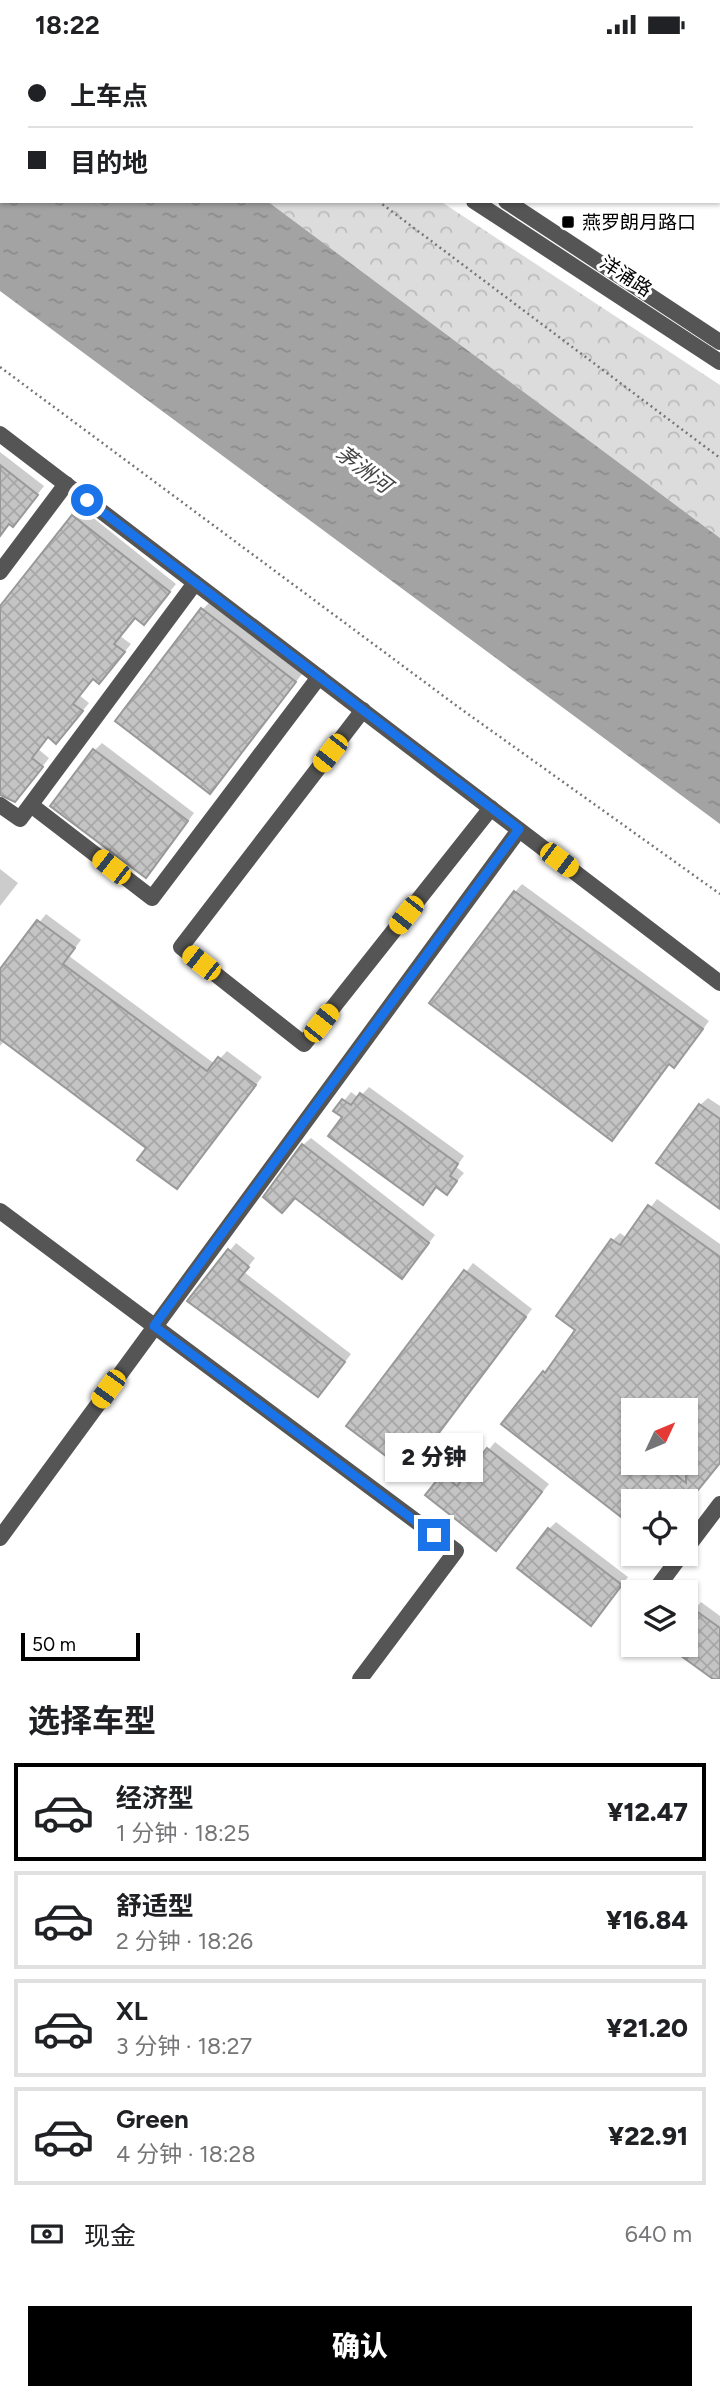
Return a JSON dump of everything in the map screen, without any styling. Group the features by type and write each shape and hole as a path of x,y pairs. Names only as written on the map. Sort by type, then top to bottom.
{"street":[{"name":"洋涌路","path":"477,203 720,362"},
{"name":"洋涌路","path":"509,203 720,342"},
{"path":"0,434 720,983"},
{"path":"0,572 66,484"},
{"path":"0,804 20,819 195,583"},
{"path":"31,804 152,898 319,677"},
{"path":"363,711 180,947 304,1044 491,808"},
{"path":"0,1538 519,829"},
{"path":"0,1211 456,1551 360,1679"},
{"path":"698,1533 720,1504"}],"path":[{"path":"381,203 720,458"},
{"path":"0,367 461,709 720,894"}],"green space":[{"path":"270,203 443,203 720,385 720,538"}],"water":[{"name":"茅洲河","path":"0,203 270,203 720,538 720,824 0,291"}],"building":[{"path":"0,465 38,495 13,527 9,524 0,536"},
{"path":"72,515 170,592 144,625 135,618 114,644 125,652 99,684 93,679 73,704 83,711 56,744 48,737 32,758 43,767 15,802 0,795 0,606"},
{"path":"201,608 296,682 210,794 115,721"},
{"path":"93,749 188,821 146,878 50,806"},
{"path":"514,891 703,1029 674,1068 669,1064 612,1141 429,1003"},
{"path":"37,920 75,948 63,964 207,1071 218,1057 256,1085 177,1189 137,1160 146,1148 0,1039 0,969"},
{"path":"360,1093 458,1164 450,1176 457,1181 447,1195 436,1187 423,1205 328,1136 342,1117 333,1111 342,1099 351,1105"},
{"path":"699,1104 720,1119 720,1209 656,1163"},
{"path":"302,1144 429,1243 402,1279 295,1198 282,1213 263,1197"},
{"path":"648,1205 720,1257 720,1463 698,1490 621,1489 621,1517 501,1424 543,1371 545,1373 575,1330 556,1316 611,1239 620,1245"},
{"path":"228,1249 249,1267 238,1280 345,1362 318,1397 187,1301"},
{"path":"464,1270 526,1317 429,1446 415,1435 394,1462 346,1426"},
{"path":"487,1448 542,1492 496,1551 425,1495 442,1474 457,1486"},
{"path":"548,1528 621,1586 591,1626 517,1568"},
{"path":"698,1612 720,1628 720,1679 713,1679 683,1657 698,1657"}],"place":[{"name":"燕罗朗月路口","path":"568,222"}],"route":[{"path":"87,500 519,829 154,1326 434,1535"}]}
